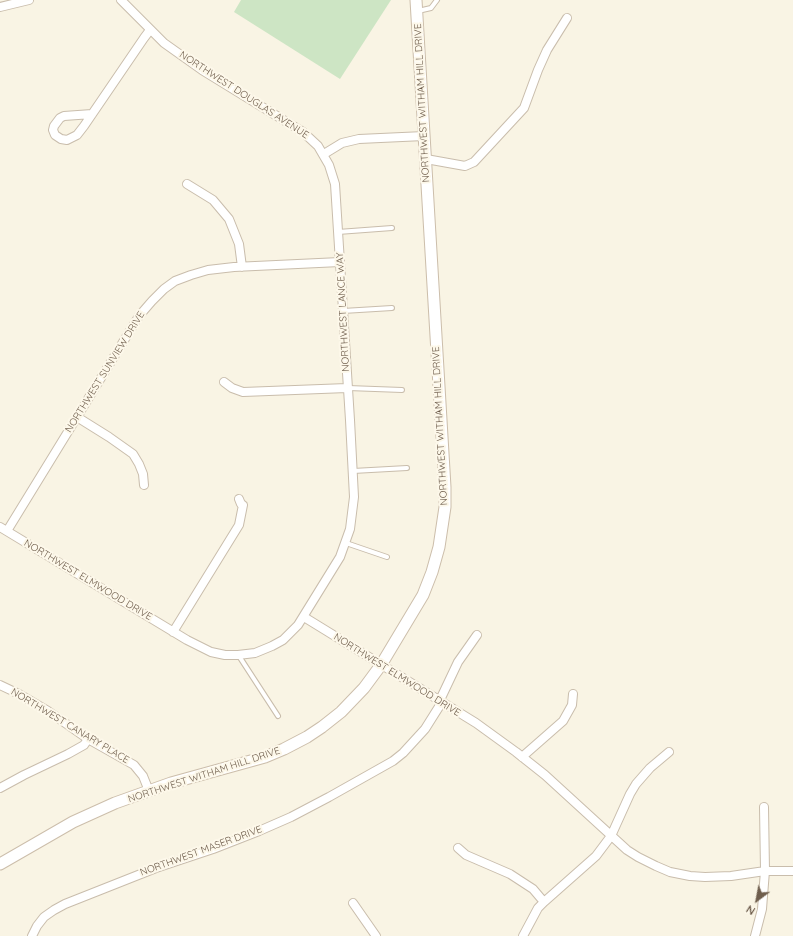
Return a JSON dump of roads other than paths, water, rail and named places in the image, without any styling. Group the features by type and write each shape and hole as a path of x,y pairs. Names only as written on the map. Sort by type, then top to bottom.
{"street":[{"path":"0,7 29,0"},
{"name":"NORTHWEST DOUGLAS AVENUE","path":"121,0 164,43 202,70 303,132 324,154"},
{"name":"NORTHWEST WITHAM HILL DRIVE","path":"0,864 73,822 115,803 195,776 265,757 307,737 354,699 382,664 423,595 432,572 439,547 445,507 445,487 417,6"},
{"path":"426,159 465,166 474,162 524,108 547,50 567,18"},
{"path":"92,114 64,116 60,118 54,126 53,130 55,135 61,139 67,140 74,138 84,126 150,30"},
{"path":"324,154 342,143 359,139 424,136"},
{"name":"NORTHWEST LANCE WAY","path":"304,617 340,557 346,544 353,510 335,184 324,154"},
{"path":"187,184 213,200 229,218 239,244 242,267"},
{"name":"NORTHWEST SUNVIEW DRIVE","path":"3,529 77,417 139,316 164,289 175,281 191,274 208,270 340,262"},
{"path":"224,382 232,388 243,392 347,388"},
{"path":"77,417 133,454 143,474 144,485"},
{"path":"174,632 239,525 243,505 239,499"},
{"name":"NORTHWEST ELMWOOD DRIVE","path":"3,529 187,640 211,652 225,655 255,653 272,646 291,633 304,617 382,664 476,724 544,775 627,850 670,872 690,876 718,878 765,871 793,871"},
{"name":"NORTHWEST MASER DRIVE","path":"32,936 44,917 65,904 156,868 213,849 258,831 329,797 393,761 403,753 425,730 441,701 458,662 477,635"},
{"name":"NORTHWEST CANARY PLACE","path":"0,685 18,694 88,739 134,765 143,776 149,791"},
{"path":"522,757 563,721 572,705 573,694"},
{"path":"0,788 68,754 84,745 88,739"},
{"path":"523,936 534,915 544,902 596,856 611,836 636,784 650,768 669,752"},
{"path":"755,936 762,909 765,871 764,807"},
{"path":"458,848 466,854 510,874 532,890 544,902"},
{"path":"353,903 376,936"}],"lane":[{"path":"417,6 431,8 437,0"},
{"path":"338,232 392,228"},
{"path":"343,311 392,308"},
{"path":"347,388 402,390"},
{"path":"352,472 407,468"},
{"path":"346,544 387,557"},
{"path":"239,655 278,716"}]}
